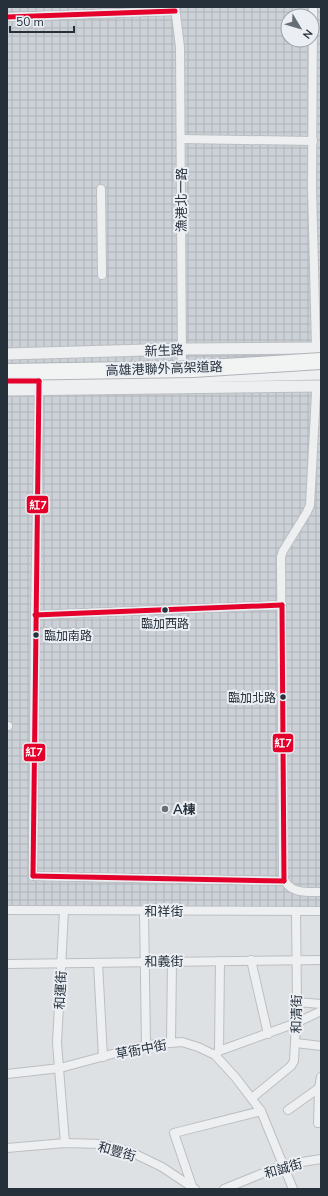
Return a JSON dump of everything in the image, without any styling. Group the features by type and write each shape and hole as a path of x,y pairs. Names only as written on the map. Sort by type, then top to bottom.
{"highway":[{"name":"高雄港聯外高架道路","path":"7,363 194,360 320,352"},
{"name":"高雄港聯外高架道路","path":"7,372 193,369 320,352"}],"street":[{"path":"313,7 313,141 320,352"},
{"path":"7,17 174,9"},
{"name":"漁港北一路","path":"174,9 180,47 182,139 182,386"},
{"path":"182,139 313,141"},
{"path":"101,189 102,275"},
{"name":"新生路","path":"7,354 182,349 320,352"},
{"path":"7,396 182,386 321,374"},
{"path":"7,381 319,389 310,505 283,550 281,557 284,881"},
{"path":"7,390 39,393"},
{"path":"39,393 35,615 33,876 284,881 294,890 321,892"},
{"path":"35,615 282,605"},
{"name":"和祥街","path":"7,910 321,911"},
{"name":"和運街","path":"64,911 57,1043 65,1143"},
{"path":"144,911 146,1046"},
{"name":"和清街","path":"252,1098 291,1066 294,1061 297,1002 296,911"},
{"path":"251,960 268,1034"},
{"name":"和義街","path":"7,964 321,960"},
{"path":"171,1043 172,961"},
{"path":"220,961 217,1053 296,1023 321,1011"},
{"path":"98,963 103,1057"},
{"path":"297,1002 321,1004"},
{"name":"草衙中街","path":"7,1074 60,1068 146,1046 171,1043 182,1042 217,1053 261,1111 293,1189"},
{"path":"296,1043 321,1046"},
{"path":"318,1123 319,1088 321,1077"},
{"path":"288,1110 319,1088"},
{"path":"194,1187 174,1133 261,1111"},
{"name":"和豐街","path":"7,1148 65,1143 102,1144 131,1152 162,1167 194,1187"},
{"name":"和誠街","path":"224,1189 283,1165 321,1159"}],"shaded area":[{"path":"7,7 321,7 321,360 7,366"},
{"path":"321,386 321,911 7,910 7,392"}],"transit line":[{"name":"紅7","path":"7,17 175,11"},
{"name":"紅7","path":"7,381 39,381"},
{"name":"紅7","path":"33,876 39,381"},
{"name":"紅7","path":"282,605 284,881"},
{"name":"紅7","path":"35,615 282,605"},
{"name":"紅7","path":"33,876 284,881"}],"place":[{"name":"臨加西路","path":"165,610"},
{"name":"臨加南路","path":"36,635"},
{"name":"臨加北路","path":"283,697"},
{"name":"A棟","path":"165,809"}]}
